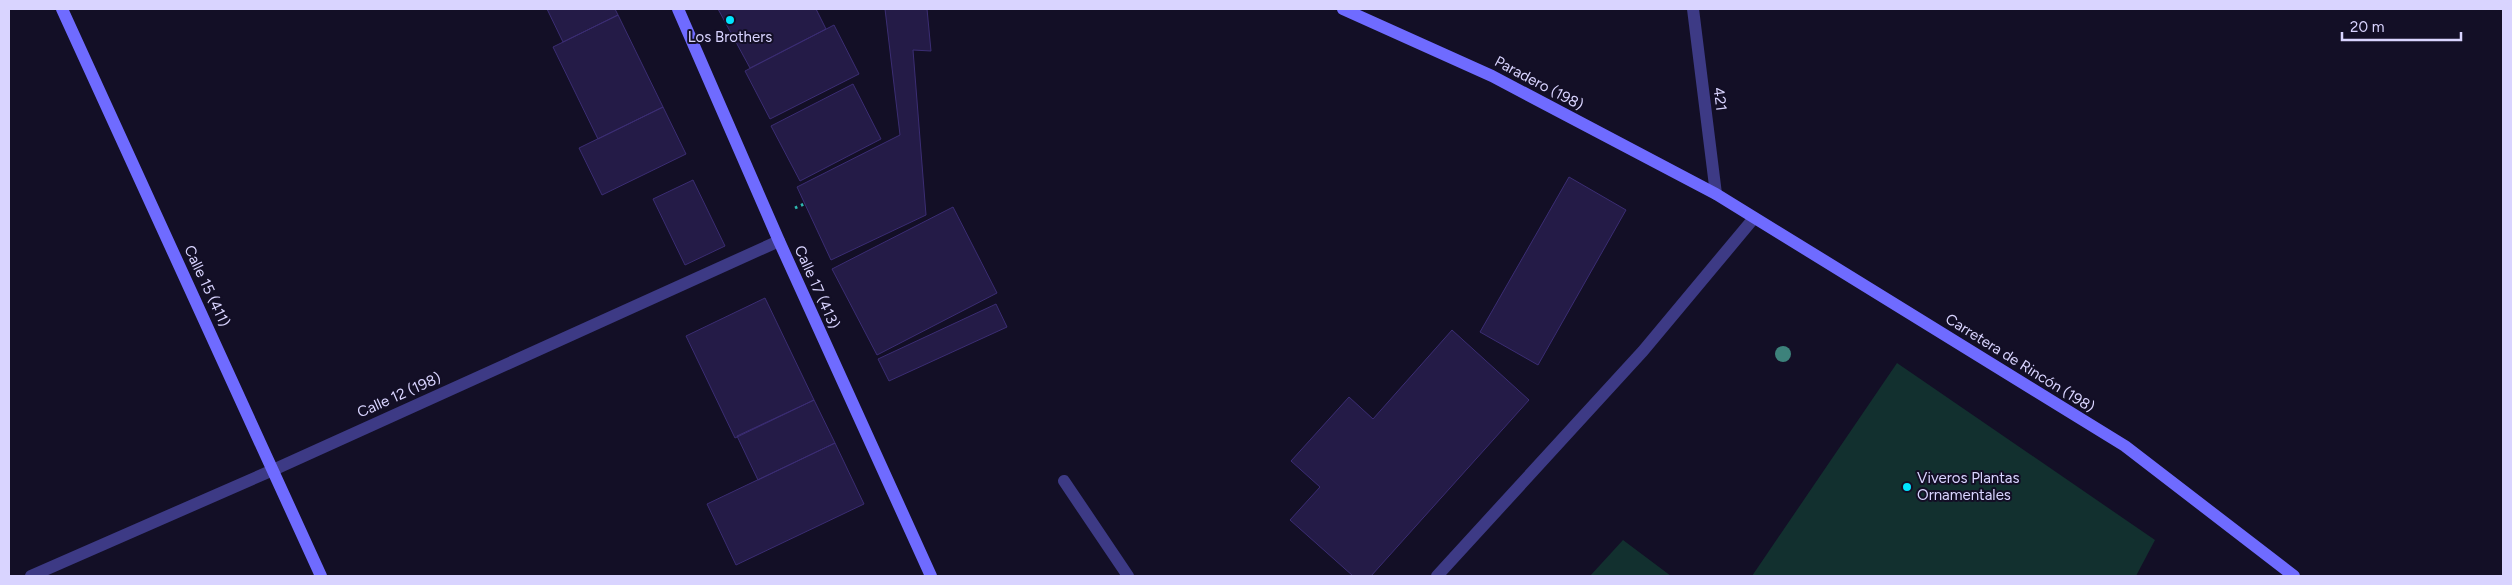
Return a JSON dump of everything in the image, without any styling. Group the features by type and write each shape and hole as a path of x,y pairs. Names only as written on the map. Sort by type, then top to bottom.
{"street":[{"name":"Calle 15 (411)","path":"62,9 321,576"},
{"name":"Calle 17 (413)","path":"678,9 779,241 931,576"},
{"name":"Paradero (198)","path":"1343,9 1492,76 1716,194"},
{"name":"421","path":"1693,9 1716,194"},
{"name":"Carretera de Rincón (198)","path":"1716,194 2125,446 2294,576"},
{"path":"1437,576 1643,351 1754,218"},
{"name":"Calle 12 (198)","path":"31,576 273,470 779,241"},
{"path":"1064,481 1128,576"}],"green space":[{"path":"1897,363 2155,540 2136,576 1752,576"},
{"path":"1623,540 1671,576 1590,576"}],"building":[{"path":"547,9 615,9 618,15 563,42"},
{"path":"718,9 816,9 826,29 750,68"},
{"path":"885,9 927,9 931,51 913,50 926,215 831,260 797,187 900,135"},
{"path":"618,15 663,107 598,139 553,47"},
{"path":"834,25 859,74 770,119 745,71"},
{"path":"853,84 881,139 800,181 771,126"},
{"path":"663,107 686,154 602,195 579,148"},
{"path":"1569,177 1626,210 1538,365 1480,332"},
{"path":"693,180 725,246 685,265 653,199"},
{"path":"953,207 997,293 877,355 832,269"},
{"path":"765,298 814,400 735,438 686,336"},
{"path":"996,304 1007,327 889,381 878,359"},
{"path":"1452,330 1529,400 1371,576 1353,576 1290,520 1320,487 1291,461 1349,397 1373,419"},
{"path":"814,400 835,443 758,480 737,436"},
{"path":"835,443 864,504 736,565 707,504"}],"place":[{"name":"Los Brothers","path":"730,20"},
{"name":"Viveros Plantas Ornamentales","path":"1907,487"}]}
